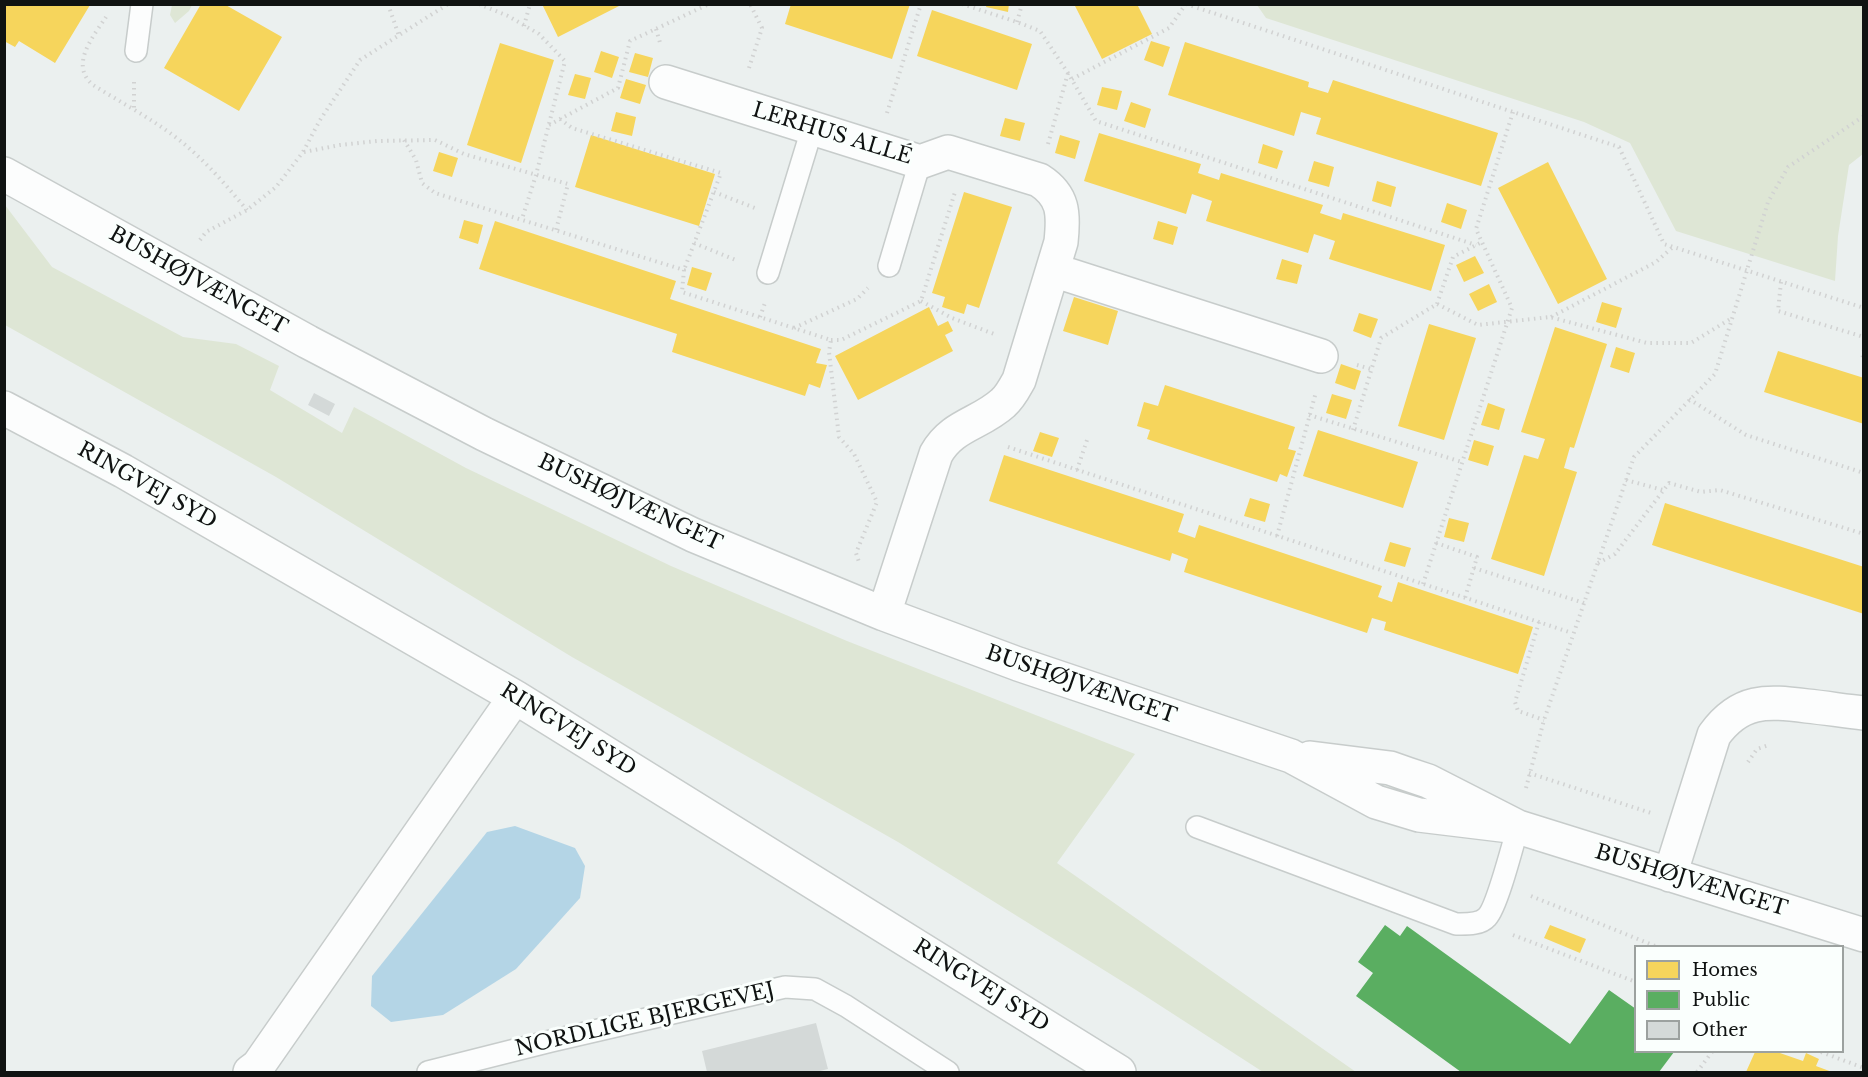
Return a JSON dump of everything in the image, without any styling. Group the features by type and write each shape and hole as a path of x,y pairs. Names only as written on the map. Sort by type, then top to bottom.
{"street":[{"name":"LERHUS ALLÉ","path":"666,82 920,162 948,152 1038,180 1051,188 1060,204 1064,223 1061,242 1019,380 1004,403 956,432 943,442 936,454 884,614"},
{"name":"BUSHØJVÆNGET","path":"4,174 309,342 484,434 693,535 884,614 1018,664 1291,756 1376,802 1419,815 1518,827 1863,935"},
{"path":"1053,270 1321,356"},
{"name":"RINGVEJ SYD","path":"4,408 123,471 515,697 1119,1072"},
{"path":"250,1072 258,1066 515,697"},
{"path":"1670,875 1714,735 1724,721 1735,712 1763,702 1863,713"}],"lane":[{"path":"136,51 142,4"},
{"path":"768,273 812,129"},
{"path":"889,266 920,162"},
{"path":"1197,827 1456,924 1473,925 1487,918 1495,901 1518,827"},
{"name":"NORDLIGE BJERGEVEJ","path":"428,1072 785,987 815,989 846,1006 948,1072"}],"path":[{"path":"388,4 399,36"},
{"path":"215,226 247,210 276,187 303,152 320,120 360,60 448,4"},
{"path":"479,4 508,16 539,34 565,60 536,175 522,219"},
{"path":"524,26 530,4"},
{"path":"549,125 618,88 630,41 709,4"},
{"path":"738,105 762,28 750,4"},
{"path":"876,150 921,4"},
{"path":"962,4 1040,31 1072,79 1096,121 1476,245"},
{"path":"1017,22 1022,4"},
{"path":"1072,79 1168,28 1186,4 1619,147 1664,244 1863,308"},
{"path":"107,14 89,44 82,63 82,72 86,78 93,85 190,148 247,210"},
{"path":"1038,180 1068,73"},
{"path":"1423,584 1512,308 1476,229 1513,112"},
{"path":"1518,827 1529,773 1544,720 1634,457 1715,374 1768,202 1788,167 1863,116"},
{"path":"561,119 572,128 721,173 684,270 682,292 831,340 829,352 838,437 854,454 878,502 856,554 884,614"},
{"path":"404,140 416,160 422,183 435,193 684,270"},
{"path":"303,152 340,145 435,140 464,154 568,184 555,230"},
{"path":"714,192 784,218"},
{"path":"1353,430 1381,338 1437,304 1453,256 1482,242"},
{"path":"694,243 768,273"},
{"path":"1437,304 1478,325 1550,317 1656,262 1673,247"},
{"path":"793,328 857,299 889,266 928,279"},
{"path":"1782,282 1778,311 1863,337"},
{"path":"921,301 952,318 1030,345"},
{"path":"1550,317 1647,343 1691,343 1732,317"},
{"path":"1863,350 1863,360"},
{"path":"1276,536 1319,377 1321,356"},
{"path":"1689,399 1746,435 1863,473"},
{"path":"1309,415 1462,462"},
{"path":"972,422 985,440 1572,633"},
{"path":"1077,470 1087,440"},
{"path":"1626,480 1663,490"},
{"path":"1598,564 1615,554 1669,483 1701,492 1720,490 1863,534"},
{"path":"1437,543 1477,557 1465,598"},
{"path":"1474,568 1584,603"},
{"path":"1539,622 1515,702 1518,711 1544,720"},
{"path":"1745,772 1756,749 1773,744"},
{"path":"1529,773 1686,824"},
{"path":"1501,883 1653,945"},
{"path":"1478,922 1634,982"},
{"path":"1697,1072 1712,1053"},
{"path":"1824,1053 1863,1068"}],"green space":[{"path":"172,4 192,5 189,11 175,23 170,15"},
{"path":"1257,5 1863,5 1863,154 1849,165 1838,236 1835,281 1676,231 1630,143 1584,122 1266,18"},
{"path":"5,205 52,267 183,337 236,344 279,366 270,390 342,433 354,407 466,468 671,566 847,641 1135,754 1057,863 1356,1072 1263,1072 898,842 572,657 276,477 5,325"}],"water":[{"path":"515,826 575,848 585,866 580,898 516,969 443,1015 391,1022 371,1006 372,976 487,832"}],"building: Homes":[{"path":"201,4 224,4 282,37 239,111 164,68"},
{"path":"542,4 623,4 558,37"},
{"path":"791,4 910,4 892,59 785,24"},
{"path":"987,4 1009,4 1008,12 986,7"},
{"path":"1074,4 1137,4 1152,34 1102,59"},
{"path":"4,5 90,5 55,63 19,41 15,47 4,41"},
{"path":"932,10 1032,44 1017,90 917,56"},
{"path":"1151,41 1170,47 1163,67 1144,60"},
{"path":"1185,42 1309,82 1308,87 1328,93 1333,80 1498,133 1481,186 1316,134 1321,118 1301,112 1294,136 1168,95"},
{"path":"500,43 554,60 521,163 467,145"},
{"path":"601,51 619,57 612,78 594,72"},
{"path":"635,53 653,58 648,77 629,72"},
{"path":"575,74 591,78 585,99 568,95"},
{"path":"626,79 646,85 640,104 620,98"},
{"path":"1102,87 1122,91 1117,110 1097,105"},
{"path":"1131,102 1151,109 1145,128 1124,121"},
{"path":"616,112 636,117 632,136 611,131"},
{"path":"1005,118 1025,123 1020,141 1000,136"},
{"path":"1099,133 1201,164 1198,173 1219,180 1221,173 1323,205 1320,213 1341,220 1343,213 1445,245 1431,291 1329,259 1335,241 1314,234 1308,253 1206,221 1212,201 1192,194 1186,214 1084,181"},
{"path":"591,135 715,174 699,226 575,187"},
{"path":"1060,135 1080,141 1075,159 1055,153"},
{"path":"1263,144 1283,151 1277,169 1258,163"},
{"path":"439,152 458,158 452,177 433,171"},
{"path":"1314,161 1334,167 1329,187 1308,181"},
{"path":"1548,162 1607,279 1558,304 1498,188"},
{"path":"1377,181 1396,187 1391,207 1372,201"},
{"path":"964,192 1012,207 979,308 967,304 964,314 942,307 945,297 932,293"},
{"path":"1447,203 1467,210 1461,229 1441,222"},
{"path":"464,220 483,225 478,244 459,238"},
{"path":"495,221 676,281 670,299 821,349 816,363 827,365 820,388 809,384 805,396 672,352 677,334 479,269"},
{"path":"1158,221 1178,227 1173,245 1153,239"},
{"path":"1475,256 1484,273 1464,282 1456,265"},
{"path":"1282,259 1302,265 1297,284 1276,279"},
{"path":"692,267 712,273 706,291 687,285"},
{"path":"1489,284 1497,302 1478,311 1469,294"},
{"path":"1074,297 1118,311 1108,345 1063,331"},
{"path":"1602,302 1622,308 1616,328 1596,322"},
{"path":"929,307 938,326 948,321 953,331 945,335 953,351 858,400 835,356"},
{"path":"1359,313 1378,319 1371,338 1353,331"},
{"path":"1429,324 1476,338 1444,440 1398,426"},
{"path":"1555,327 1607,344 1574,448 1570,447 1564,468 1577,472 1544,576 1491,559 1524,455 1538,459 1545,439 1521,432"},
{"path":"1616,347 1635,353 1629,373 1610,367"},
{"path":"1778,351 1864,378 1864,424 1764,392"},
{"path":"1341,364 1361,371 1355,390 1335,383"},
{"path":"1165,385 1295,427 1288,449 1296,451 1287,477 1280,474 1277,482 1147,439 1150,430 1137,426 1144,402 1158,406"},
{"path":"1332,394 1352,400 1346,419 1326,413"},
{"path":"1488,403 1505,409 1499,430 1481,425"},
{"path":"1318,430 1418,462 1403,508 1303,476"},
{"path":"1040,432 1059,438 1052,457 1033,451"},
{"path":"1474,440 1494,446 1488,466 1468,460"},
{"path":"1004,455 1184,514 1178,532 1195,538 1199,525 1382,586 1378,597 1392,602 1398,582 1533,627 1518,674 1384,630 1386,622 1372,618 1367,633 1184,572 1188,559 1172,553 1170,561 989,501"},
{"path":"1250,498 1270,504 1265,522 1244,516"},
{"path":"1665,503 1864,567 1864,614 1652,545"},
{"path":"1449,518 1469,523 1464,542 1444,537"},
{"path":"1390,542 1411,548 1405,567 1384,561"},
{"path":"1550,925 1586,939 1580,953 1544,938"},
{"path":"1755,1053 1780,1053 1803,1061 1806,1053 1819,1059 1816,1066 1832,1072 1746,1072"}],"building: Public":[{"path":"1385,925 1400,936 1407,926 1570,1044 1609,990 1634,1008 1634,1053 1673,1053 1659,1072 1461,1072 1356,996 1373,973 1358,962"}],"building: Other":[{"path":"314,393 335,404 329,416 308,405"},
{"path":"816,1023 828,1069 816,1072 707,1072 702,1051"}]}
